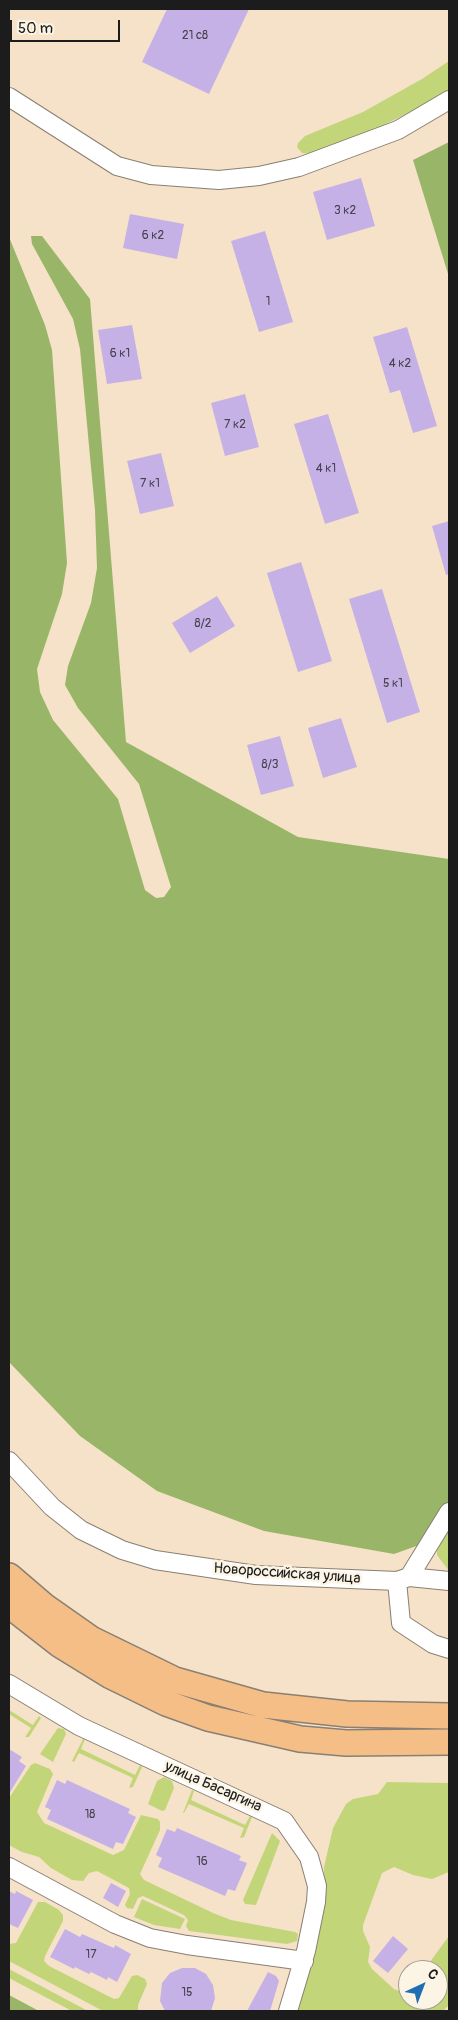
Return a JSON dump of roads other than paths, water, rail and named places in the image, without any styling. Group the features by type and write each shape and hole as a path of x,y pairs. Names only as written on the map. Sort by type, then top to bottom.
{"highway":[{"path":"9,1576 44,1606 91,1639 175,1680 263,1705 347,1714 449,1716"},
{"path":"9,1605 59,1644 111,1676 166,1703 208,1718 254,1730 328,1742 449,1742"}],"street":[{"path":"9,97 117,166 151,175 218,180 259,176 299,167 398,130 449,100"},
{"name":"Новороссийская улица","path":"9,1461 52,1506 81,1530 130,1553 155,1560 256,1575 449,1581"},
{"path":"449,1512 403,1579 402,1623 433,1644 449,1649"},
{"name":"улица Басаргина","path":"9,1684 79,1726 284,1820 309,1856 317,1886 316,1902 304,1961 288,2011"},
{"path":"9,1867 106,1920 150,1938 304,1961"}]}
